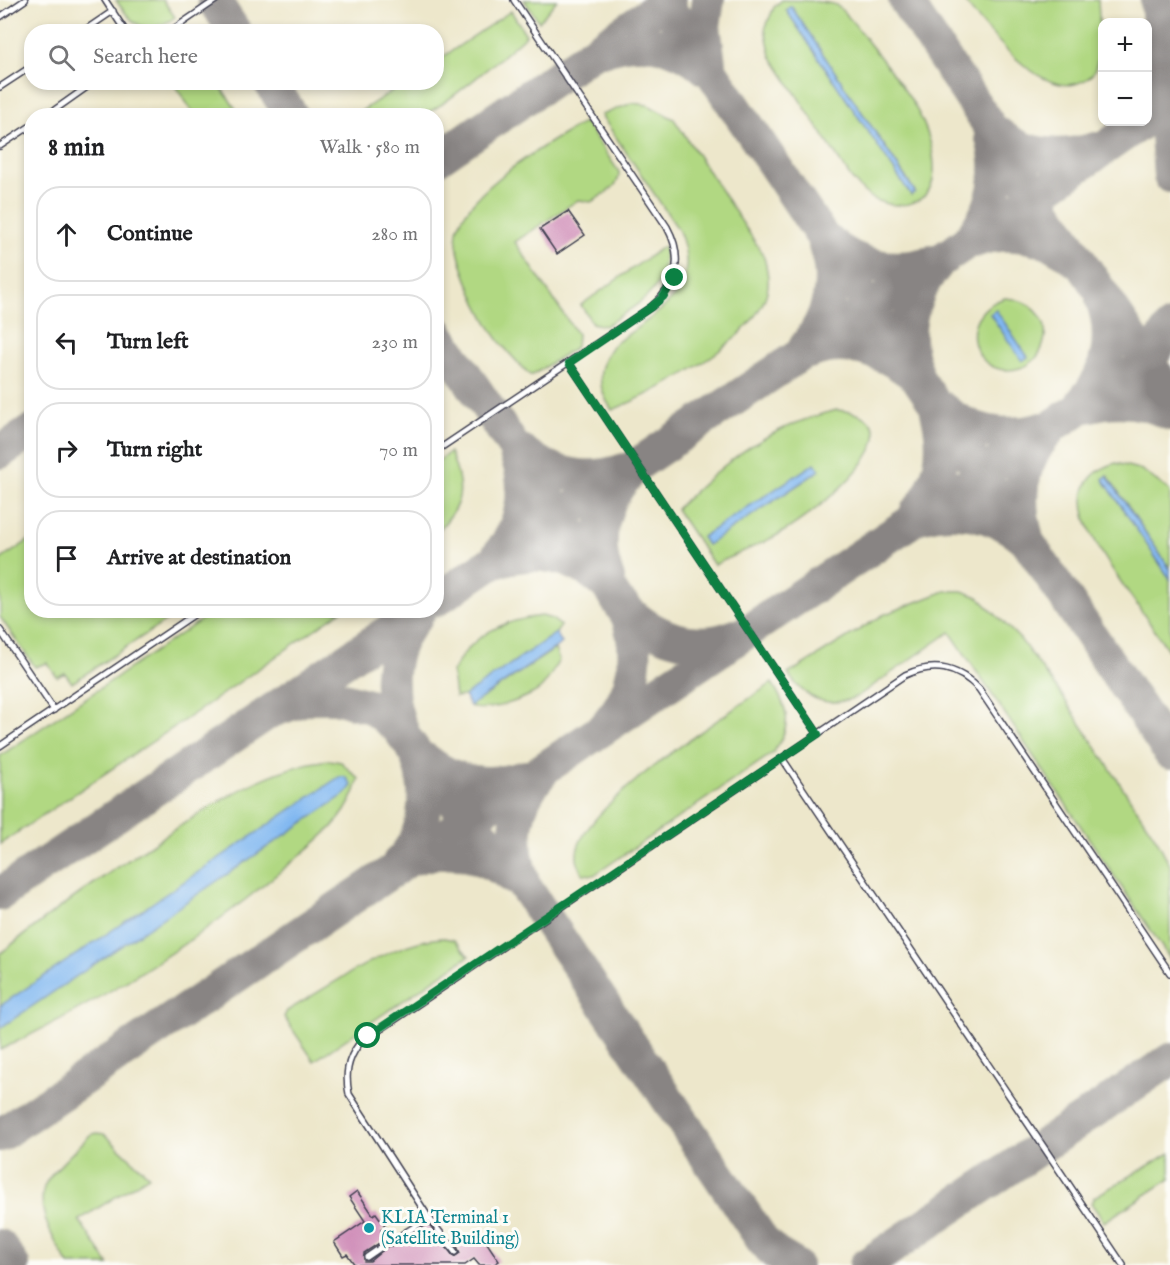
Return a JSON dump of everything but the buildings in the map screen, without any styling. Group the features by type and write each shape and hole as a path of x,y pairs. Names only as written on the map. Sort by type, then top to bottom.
{"lane":[{"path":"0,17 25,0"},
{"path":"105,0 121,24"},
{"path":"181,24 216,0"},
{"path":"444,446 663,297 675,278 677,256 667,227 514,0"},
{"path":"94,24 113,11"},
{"path":"0,87 24,71"},
{"path":"57,108 83,90"},
{"path":"0,146 24,130"},
{"path":"569,363 818,734"},
{"path":"0,746 189,618"},
{"path":"0,630 54,710"},
{"path":"455,1252 429,1218 350,1094 347,1071 353,1052 368,1036 904,675 916,670 941,668 964,675 982,693 1170,973"},
{"path":"782,758 1123,1265"},
{"path":"390,1242 429,1218"},
{"path":"368,1257 383,1246"}],"green space":[{"path":"116,0 163,0 175,17 163,24 138,24"},
{"path":"524,0 557,0 539,22"},
{"path":"782,0 830,3 841,9 858,28 902,86 928,135 933,153 934,171 929,190 923,197 907,204 888,204 870,197 851,178 771,56 765,29 774,7","holes":["791,7 915,191 911,195 786,10"]},
{"path":"963,0 1098,0 1098,53 1094,72 1078,83 1063,85 1047,80 1014,57"},
{"path":"511,11 526,35 474,80 436,108 366,108 393,90 444,90 444,56"},
{"path":"178,90 223,90 235,108 190,108"},
{"path":"632,103 648,105 674,119 763,254 768,274 768,286 761,306 747,325 728,344 679,377 612,410 603,394 600,378 607,354 612,346 672,299 681,285 686,270 685,251 678,229 601,115"},
{"path":"585,122 619,172 619,178 614,186 591,202 578,200 515,242 577,334 576,347 531,376 500,342 477,303 463,269 457,238 458,227 466,212 495,181 533,153"},
{"path":"664,246 665,261 662,274 649,295 605,326 592,323 581,305"},
{"path":"1005,298 1022,302 1036,311 1044,324 1045,333 1041,351 1033,362 1025,367 1003,370 990,365 980,356 975,344 974,330 978,317 988,306"},
{"path":"837,410 865,417 875,431 872,449 839,489 797,523 714,565 676,509 713,475 749,447 812,417","holes":["819,471 707,545 702,537"]},
{"path":"450,452 460,486 457,504 444,524 444,457"},
{"path":"1116,463 1142,470 1170,491 1170,569 1108,476 1103,479 1170,579 1170,653 1106,560 1087,522 1083,504 1085,487 1096,473"},
{"path":"24,544 24,618 170,618 72,683 65,673 57,677 47,663 35,667 0,617 0,560"},
{"path":"945,591 962,591 978,597 1020,639 1063,697 1157,840 1170,865 1170,959 950,632 858,696 847,700 827,702 818,700 802,690 788,674 883,615"},
{"path":"542,616 552,619 561,626 556,633 464,696 455,697 452,672 468,648 478,639 501,626"},
{"path":"204,618 331,618 201,709 0,844 0,756"},
{"path":"555,649 559,660 541,688 517,700 495,707 470,706"},
{"path":"772,683 782,702 786,718 783,735 773,753 594,875 583,874 578,864 577,853 585,833 604,810 661,760"},
{"path":"329,760 341,762 359,779 345,810 319,840 249,897 181,946 74,1012 0,1050 0,954 99,880 220,801 262,779 306,764"},
{"path":"444,938 454,940 469,956 314,1061 284,1017 287,1011 384,955 425,940"},
{"path":"104,1134 149,1176 79,1220 109,1265 69,1265 53,1238 45,1218 42,1197 44,1187 65,1160 90,1135"},
{"path":"1170,1153 1170,1179 1104,1222 1091,1203 1094,1197"}],"water":[{"path":"791,6 915,192 911,195 786,10"},
{"path":"996,310 1028,357 1022,361 990,314"},
{"path":"815,463 820,470 707,545 702,537"},
{"path":"1107,476 1170,569 1170,579 1103,479"},
{"path":"556,633 562,643 470,706 464,696"},
{"path":"339,777 346,777 352,785 347,793 0,1028 0,1006"}],"taxiway":[{"path":"214,0 230,24"},
{"path":"663,0 1170,753"},
{"path":"444,155 669,0"},
{"path":"708,0 704,26 709,63"},
{"path":"905,0 1170,395"},
{"path":"1157,0 1170,176"},
{"path":"603,50 630,44 657,44 683,53 706,69"},
{"path":"275,90 287,108"},
{"path":"444,595 1136,126"},
{"path":"996,132 1018,147 1043,154 1069,154 1095,149"},
{"path":"971,236 986,213 995,188 996,162 991,135"},
{"path":"974,241 1000,235 1028,237 1053,245 1075,260"},
{"path":"829,242 840,251 877,266 891,268 918,266 931,262"},
{"path":"805,347 820,324 829,299 831,273 825,246"},
{"path":"916,370 909,343 911,315 920,289 936,266"},
{"path":"1083,401 1099,379 1107,353 1108,326 1102,300"},
{"path":"0,1135 1148,362 1170,328"},
{"path":"444,343 627,615 634,643 633,671 625,697 609,721"},
{"path":"809,352 835,346 862,348 875,352 910,372"},
{"path":"1086,406 1129,401 1150,405 1170,414"},
{"path":"940,407 963,423 988,431 1015,434 1042,429"},
{"path":"916,513 932,490 940,466 942,440 937,412"},
{"path":"1026,534 1021,507 1023,480 1031,456 1047,433"},
{"path":"0,452 24,436"},
{"path":"520,450 544,466 570,474 596,476 624,470"},
{"path":"498,555 513,532 521,507 522,480 516,454"},
{"path":"608,578 601,551 603,523 612,497 628,475"},
{"path":"920,517 947,512 974,514 999,522 1022,537"},
{"path":"500,560 527,555 553,556 578,565 601,580"},
{"path":"621,604 645,625 673,638 704,643 735,636"},
{"path":"0,894 408,618"},
{"path":"404,735 394,705 392,674 399,644 415,618"},
{"path":"272,711 310,697 336,697 372,707 398,728 439,785 511,866 763,1241 775,1253 795,1265"},
{"path":"426,760 449,774 473,782 499,782 525,777"},
{"path":"399,862 415,840 423,814 424,787 418,761"},
{"path":"522,878 516,850 517,823 525,797 541,774"},
{"path":"415,858 428,854 467,854 491,863 513,878"},
{"path":"866,1265 1170,1060"},
{"path":"0,1246 13,1265"}],"place":[{"name":"KLIA Terminal 1 (Satellite Building)","path":"369,1228"}],"route":[{"path":"368,1036 818,734 569,363 651,307 663,297 675,278"}]}
